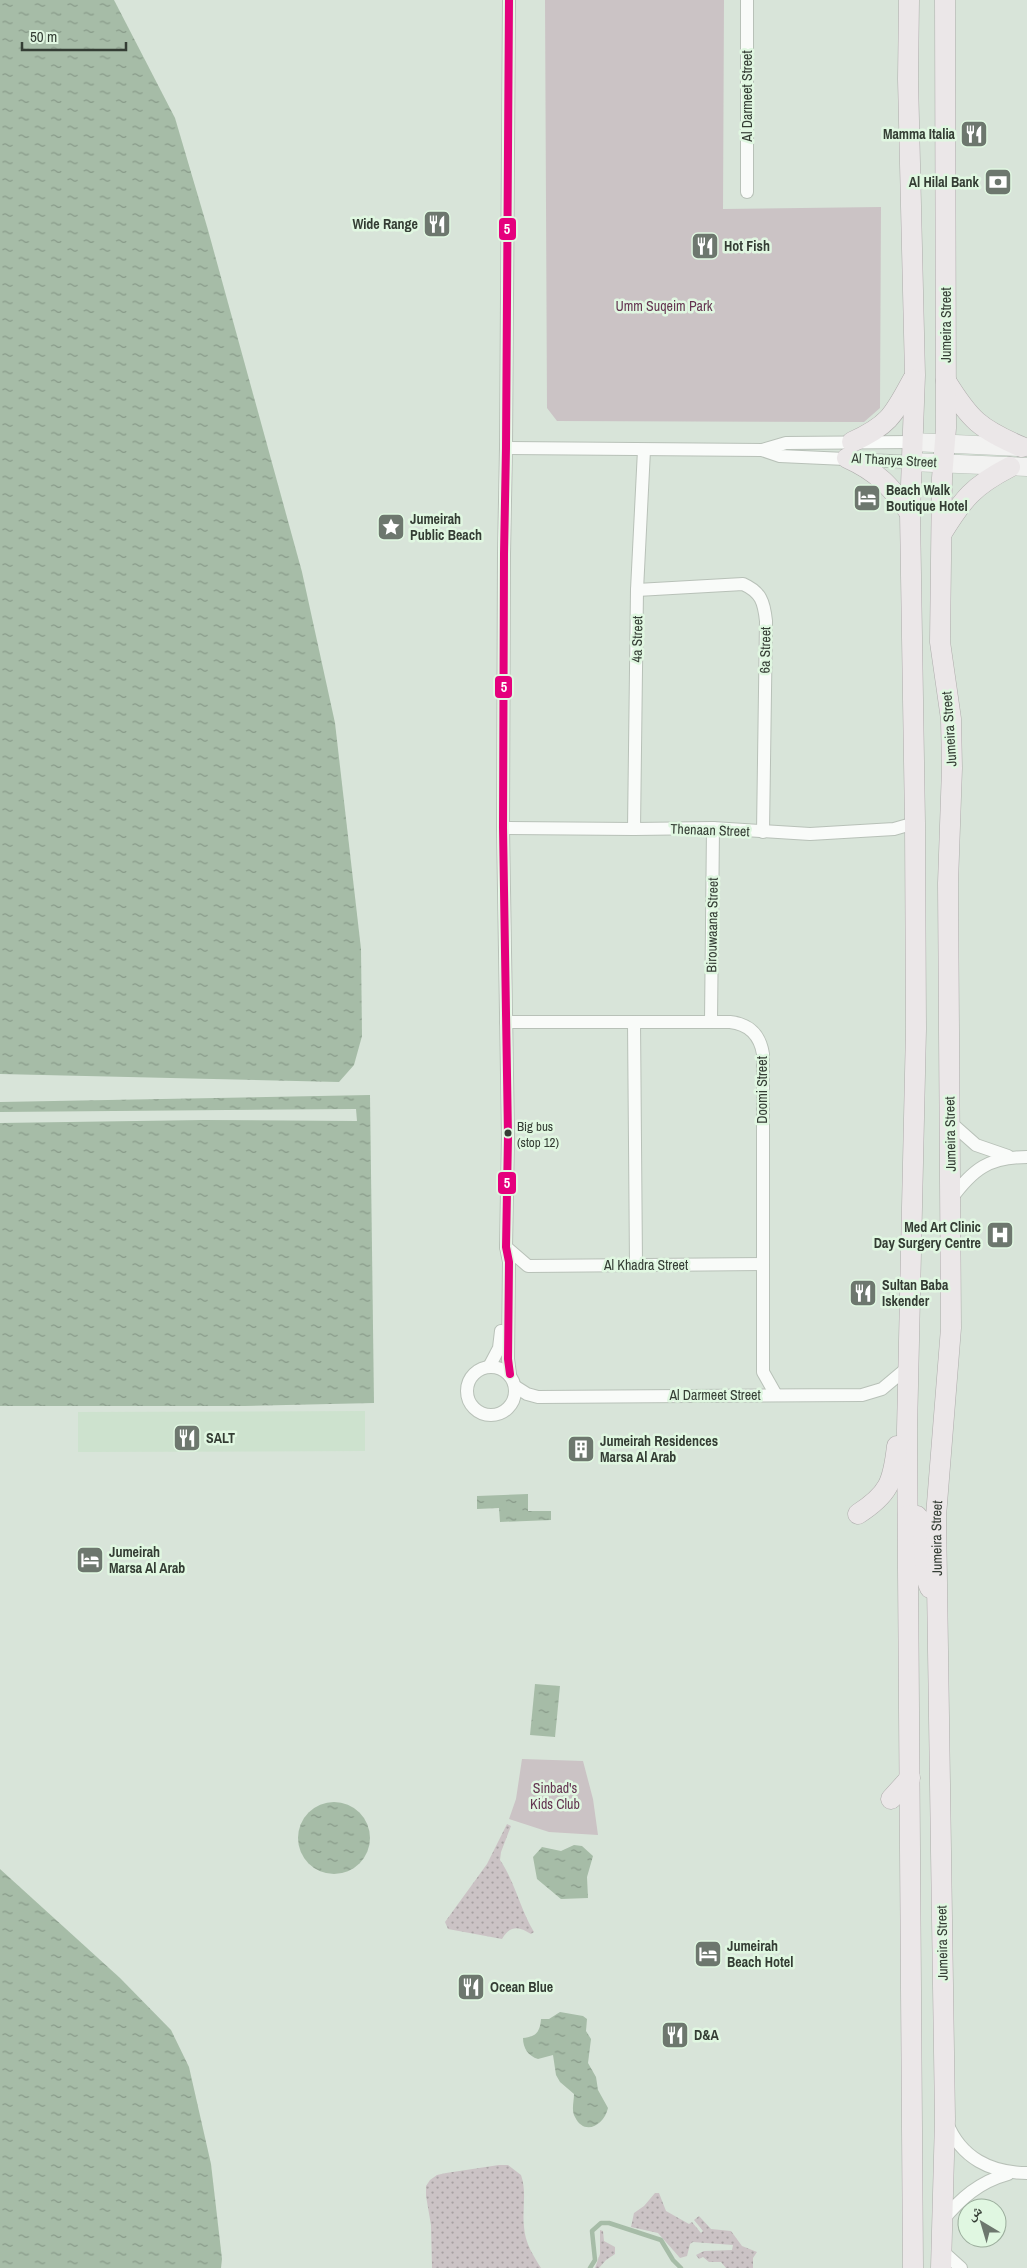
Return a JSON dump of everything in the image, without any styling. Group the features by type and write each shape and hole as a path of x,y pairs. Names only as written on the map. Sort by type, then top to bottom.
{"main road":[{"path":"909,0 908,79 915,375 910,513 916,1029 907,1368 913,2268"},
{"name":"Jumeira Street","path":"941,2259 945,2118 936,1599 938,1482 951,1328 948,883 952,758 951,719 940,642 946,381 945,0"},
{"path":"910,513 895,492 879,475 850,450 891,418 915,375"},
{"path":"946,381 963,409 978,424 998,437 1025,447"},
{"name":"Al Thanya Street","path":"944,454 1025,447"},
{"name":"Al Thanya Street","path":"912,452 944,454 1018,467"},
{"path":"942,533 959,505 974,489 1018,467"},
{"path":"907,1396 919,1422 921,1473 928,1481 938,1482"},
{"path":"858,1514 883,1495 892,1480 899,1415 907,1396"},
{"path":"908,1515 917,1516 923,1524 925,1574 936,1599"},
{"path":"891,1799 910,1778"}],"street":[{"path":"509,0 503,828 508,1136 506,1246 508,1257 508,1359 510,1374 516,1387 513,1402 503,1412 489,1415 476,1410 469,1400 467,1387 473,1375 478,1370 489,1366 498,1367 510,1374"},
{"name":"Al Darmeet Street","path":"747,0 747,192"},
{"name":"Al Thanya Street","path":"506,448 762,450 780,456 850,450 912,452"},
{"name":"4a Street","path":"634,829 637,590 644,450"},
{"name":"Al Thanya Street","path":"850,450 912,452"},
{"name":"6a Street","path":"637,590 743,584 761,595 766,621 763,832"},
{"name":"Thenaan Street","path":"503,828 714,828 810,834 887,830 915,822"},
{"name":"Birouwaana Street","path":"711,1022 714,828"},
{"name":"Doomi Street","path":"506,1022 730,1022 744,1025 755,1033 762,1047 763,1372 776,1395"},
{"path":"634,1022 636,1265"},
{"path":"950,1122 976,1145 1010,1157"},
{"path":"951,1199 965,1180 978,1168 1010,1157 1027,1157"},
{"path":"506,1246 528,1266 508,1285"},
{"path":"489,1366 497,1354 501,1340 501,1260 506,1246"},
{"name":"Al Khadra Street","path":"528,1266 763,1264"},
{"name":"Al Darmeet Street","path":"516,1387 527,1394 538,1397 869,1394 882,1389 907,1368"},
{"path":"748,1395 763,1372"},
{"path":"945,2118 951,2132 969,2156 996,2170 1010,2173 1027,2173"},
{"path":"942,2221 961,2199 972,2190 984,2182 1010,2173"},
{"path":"941,2259 961,2268"}],"shaded area":[{"path":"365,1411 365,1451 78,1452 78,1412"}],"green space":[{"name":"Umm Suqeim Park","path":"545,0 724,0 723,209 881,207 880,408 864,422 557,421 547,408"},
{"name":"Sinbad's Kids Club","path":"522,1759 583,1761 593,1799 598,1835 549,1832 509,1819 516,1799"},
{"path":"507,1824 511,1826 501,1852 500,1860 510,1877 534,1932 531,1934 523,1929 515,1928 508,1931 502,1939 448,1929 445,1922 487,1864"},
{"path":"508,2165 521,2175 524,2188 526,2238 541,2268 432,2268 431,2225 426,2186 437,2175"},
{"path":"655,2193 659,2193 666,2211 689,2224 692,2222 701,2233 703,2231 694,2220 699,2216 711,2229 731,2231 742,2246 757,2252 753,2258 753,2268 726,2268 721,2262 709,2262 703,2257 699,2259 696,2255 704,2251 732,2250 733,2245 693,2242 690,2244 687,2256 680,2258 658,2233 631,2227 634,2213 644,2206"},
{"path":"600,2230 603,2231 604,2241 615,2247 615,2254 599,2268 595,2268 600,2254"}],"water":[{"path":"0,0 114,0 175,118 208,230 302,572 335,723 361,949 362,1036 354,1065 339,1082 0,1074"},
{"path":"370,1095 374,1403 245,1406 0,1406 0,1102"},
{"path":"528,1494 528,1511 551,1511 551,1520 500,1522 499,1508 477,1509 477,1496"},
{"path":"535,1684 560,1686 555,1737 530,1735"},
{"path":"334,1802 354,1808 364,1818 370,1838 364,1858 354,1868 334,1874 314,1868 304,1858 298,1838 304,1818 314,1808"},
{"path":"574,1845 582,1846 593,1856 587,1877 588,1898 561,1899 537,1879 533,1857 542,1847 561,1851"},
{"path":"0,1869 120,1978 171,2030 189,2067 211,2164 222,2259 221,2268 0,2268"},
{"path":"560,2012 583,2016 587,2019 586,2031 591,2039 588,2063 596,2077 598,2090 608,2108 602,2120 593,2126 583,2126 575,2117 573,2109 574,2094 560,2082 556,2075 553,2055 538,2059 534,2058 529,2054 524,2045 523,2038 536,2033 540,2027 541,2019 549,2019"}],"pier":[{"path":"356,1109 357,1121 204,1120 0,1123 0,1112"}],"waterway":[{"path":"590,2268 595,2260 592,2231 601,2223 609,2223 661,2240 673,2260 681,2268"}],"transit line":[{"name":"5","path":"509,0 503,828 508,1136 506,1247 509,1262 508,1359 510,1374"}],"place":[{"name":"Mamma Italia","path":"974,134"},
{"name":"Al Hilal Bank","path":"998,182"},
{"name":"Wide Range","path":"437,224"},
{"name":"Hot Fish","path":"705,246"},
{"name":"Beach Walk Boutique Hotel","path":"867,498"},
{"name":"Jumeirah Public Beach","path":"391,527"},
{"name":"Big bus (stop 12)","path":"508,1133"},
{"name":"Med Art Clinic Day Surgery Centre","path":"1000,1235"},
{"name":"Sultan Baba Iskender","path":"863,1293"},
{"name":"SALT","path":"187,1438"},
{"name":"Jumeirah Residences Marsa Al Arab","path":"581,1449"},
{"name":"Jumeirah Marsa Al Arab","path":"90,1560"},
{"name":"Jumeirah Beach Hotel","path":"708,1954"},
{"name":"Ocean Blue","path":"471,1987"},
{"name":"D&A","path":"675,2035"}]}
